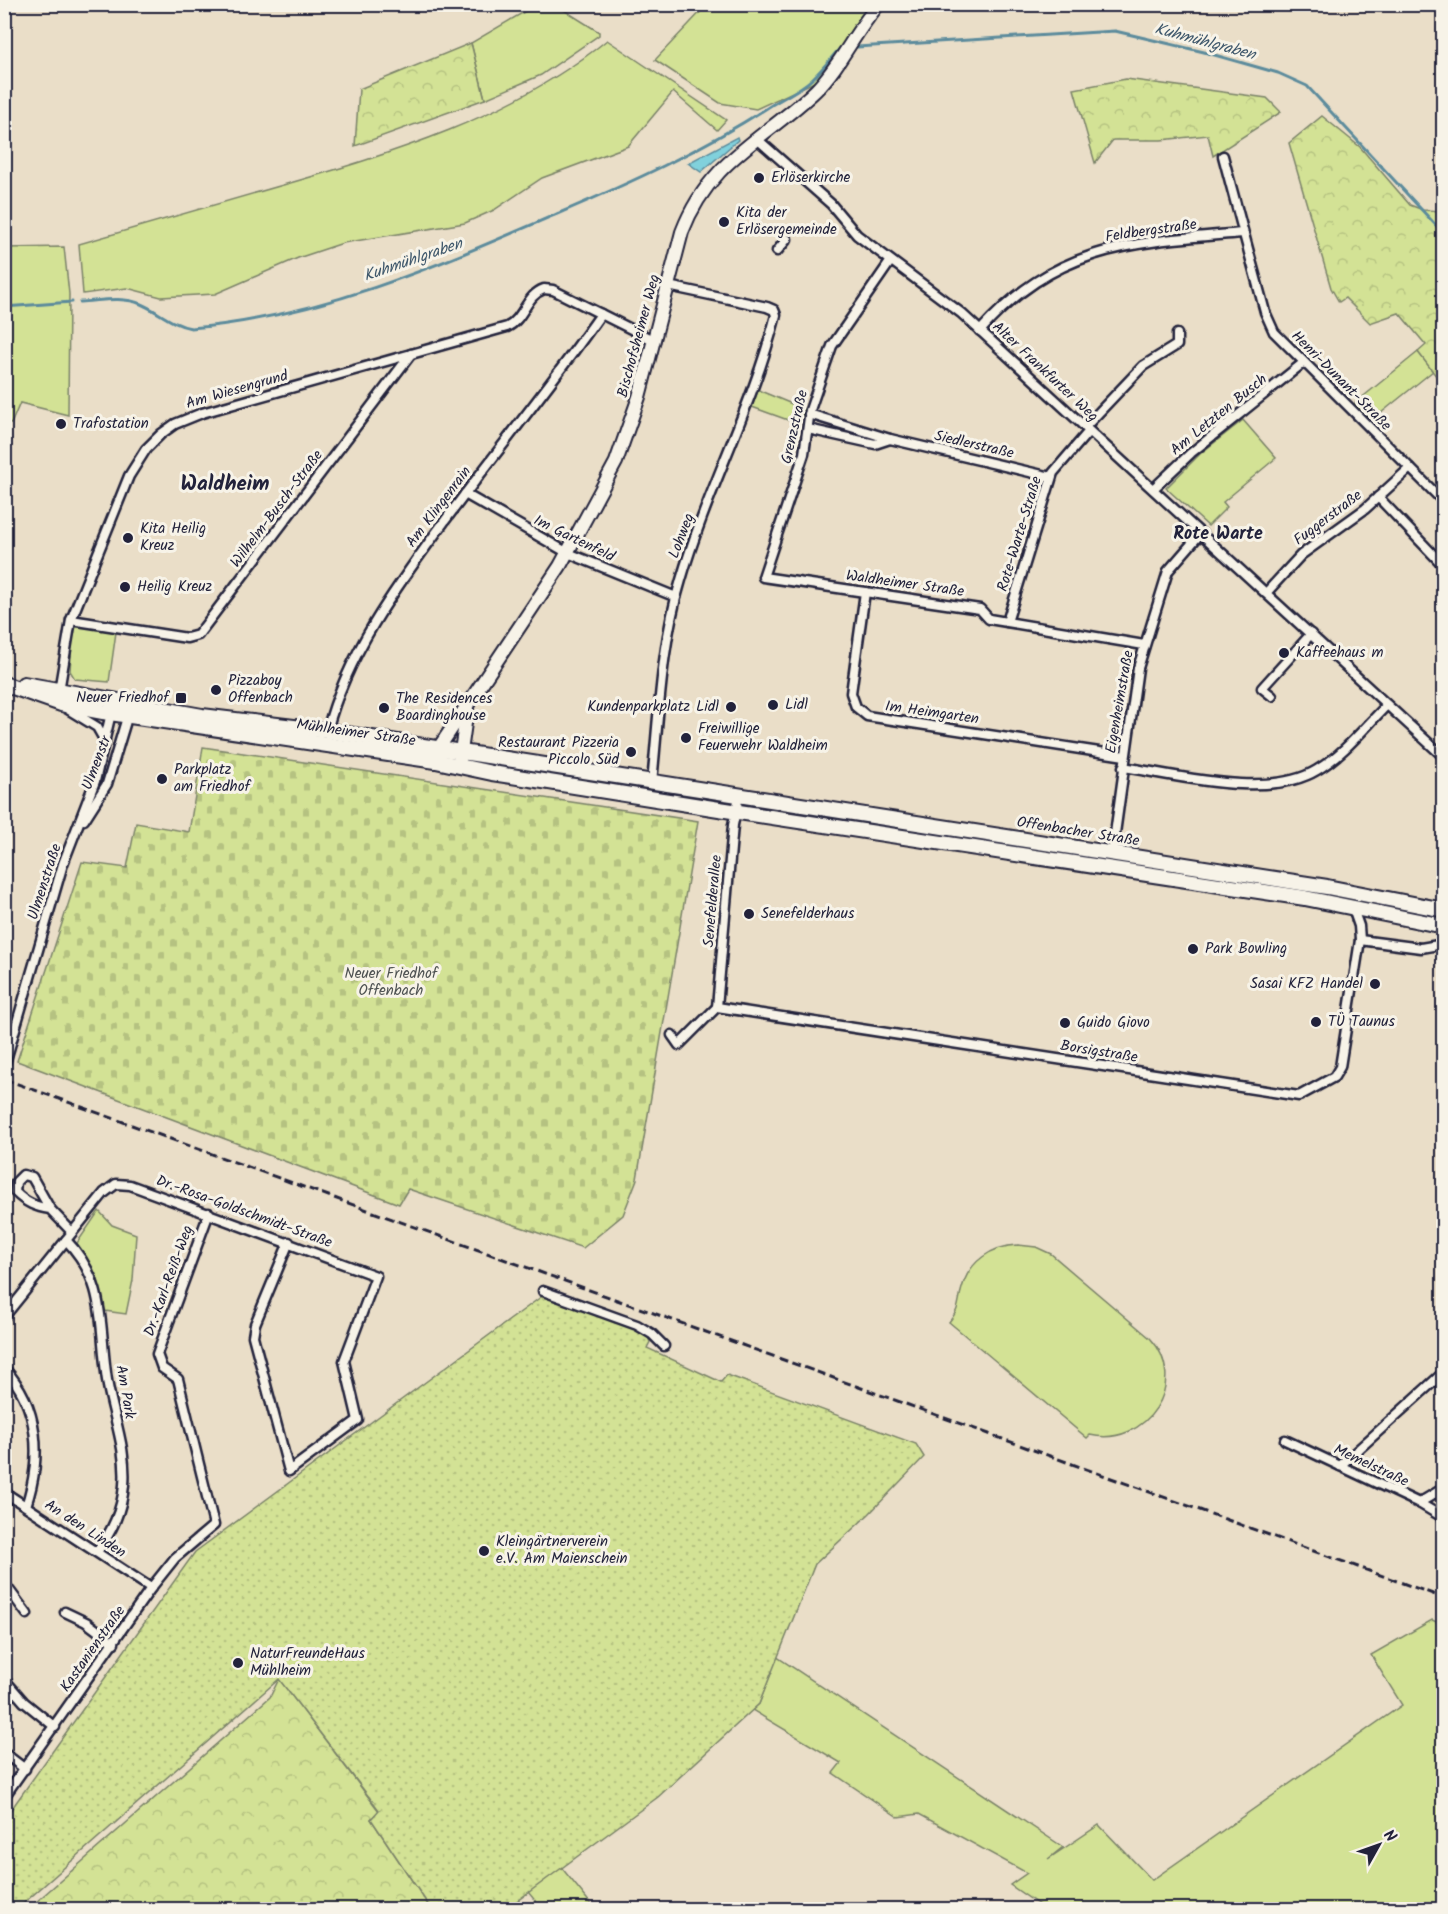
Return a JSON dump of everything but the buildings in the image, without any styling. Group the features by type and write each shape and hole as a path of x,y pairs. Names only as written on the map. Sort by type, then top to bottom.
{"main road":[{"name":"Mühlheimer Straße","path":"4,683 60,698 129,710 460,759 652,782 706,791"},
{"name":"Mühlheimer Straße","path":"129,710 327,731 437,755"},
{"name":"Mühlheimer Straße","path":"460,759 479,770 706,806"},
{"name":"Offenbacher Straße","path":"706,791 1327,887 1443,910"},
{"name":"Offenbacher Straße","path":"706,806 1352,906 1443,926"}],"street":[{"name":"Bischofsheimer Weg","path":"437,755 568,553 616,462 630,425 655,341 682,232 692,208 717,172 822,83 879,4"},
{"name":"Alter Frankfurter Weg","path":"756,138 831,204 853,231 890,262 952,305 1443,757"},
{"name":"Henri-Dunant-Straße","path":"1224,156 1243,233 1270,325 1303,363 1443,502"},
{"name":"Feldbergstraße","path":"980,331 1023,289 1053,271 1085,257 1141,243 1243,233"},
{"path":"777,251 787,239"},
{"name":"Grenzstraße","path":"763,577 804,454 809,414 832,346 890,262"},
{"name":"Lohweg","path":"652,782 668,634 676,597 690,552 733,446 775,319 774,310 668,286"},
{"name":"Am Wiesengrund","path":"60,698 71,620 129,476 146,449 168,429 202,413 510,325 534,296 544,289 553,290 601,314"},
{"path":"601,314 655,341"},
{"name":"Am Klingenrain","path":"327,731 346,675 362,644 407,573 465,494 562,370 601,314"},
{"name":"Rote-Warte-Straße","path":"1007,622 1056,467 1143,366 1177,345 1177,334"},
{"name":"Wilhelm-Busch-Straße","path":"71,620 187,638 198,635 411,354"},
{"name":"Am Letzten Busch","path":"1153,489 1191,453 1303,363"},
{"name":"Siedlerstraße","path":"809,414 890,439 1051,477"},
{"name":"Siedlerstraße","path":"808,429 874,444 890,439"},
{"name":"Fuggerstraße","path":"1266,593 1307,549 1378,497 1410,468"},
{"name":"Im Gartenfeld","path":"465,494 568,553 676,597"},
{"path":"1378,497 1443,566"},
{"name":"Eigenheimstraße","path":"1112,855 1123,767 1144,645 1168,571 1201,533"},
{"name":"Waldheimer Straße","path":"763,577 980,609 989,620 1144,645"},
{"name":"Im Heimgarten","path":"865,592 851,693 853,703 863,713 872,718 1125,756"},
{"path":"1272,696 1262,688 1311,634"},
{"path":"60,698 97,727 105,741"},
{"path":"1123,767 1241,783 1290,781 1310,774 1327,763 1387,705"},
{"name":"Ulmenstraße","path":"4,1067 63,864 78,828 105,741 113,706"},
{"name":"Bischofsheimer Weg","path":"460,759 467,708"},
{"name":"Ulmenstr","path":"78,828 107,784 129,710"},
{"name":"Senefelderallee","path":"717,1007 735,811 739,796"},
{"name":"Borsigstraße","path":"717,1007 1299,1095 1334,1077 1341,1067 1360,940 1359,926 1352,906"},
{"path":"1360,940 1421,948 1443,944"},
{"path":"672,1035 679,1045 717,1007"},
{"path":"6,1313 72,1232 51,1209 32,1177 23,1175 15,1182 15,1192 21,1199 34,1207 51,1209"},
{"name":"Dr.-Rosa-Goldschmidt-Straße","path":"72,1232 104,1193 116,1184 130,1185 289,1242 376,1276 344,1361 358,1420 289,1471 253,1336 255,1324 289,1242"},
{"name":"Dr.-Karl-Reiß-Weg","path":"209,1213 157,1354 162,1368 178,1379 214,1525"},
{"name":"Am Park","path":"66,1240 84,1263 99,1297 108,1384 124,1467 123,1497 118,1515 97,1552"},
{"path":"543,1291 636,1325 652,1334 664,1346"},
{"path":"4,1368 24,1395 35,1429 35,1475 26,1506"},
{"path":"1340,1466 1443,1372"},
{"name":"Memelstraße","path":"1285,1440 1419,1503 1443,1518"},
{"path":"1419,1503 1443,1488"},
{"name":"An den Linden","path":"4,1492 152,1588"},
{"name":"Kastanienstraße","path":"4,1797 175,1558 214,1525"},
{"path":"4,1583 27,1614"},
{"path":"65,1612 86,1622 114,1643"},
{"path":"4,1679 33,1710 55,1727"},
{"path":"4,1753 25,1769"}],"green space":[{"path":"536,5 556,5 599,32 599,35 541,75 485,99 471,43"},
{"path":"707,5 875,5 821,79 756,109 720,103 655,60"},
{"path":"607,40 726,120 717,130 673,92 628,146 542,178 494,210 465,223 343,243 298,258 215,294 161,297 127,288 83,294 79,244 363,161 449,130 532,91 571,67"},
{"path":"471,43 485,99 355,146 359,89"},
{"path":"1126,79 1267,98 1281,112 1213,156 1208,135 1161,140 1113,140 1095,163 1074,89"},
{"path":"1322,116 1360,147 1410,205 1423,210 1443,211 1443,385 1418,352 1426,345 1399,313 1370,323 1345,298 1339,302 1331,288 1289,143"},
{"path":"64,247 69,294 68,415 20,403 11,424 4,422 5,248"},
{"path":"1418,352 1433,371 1371,421 1354,404"},
{"path":"758,390 804,409 799,424 752,407"},
{"path":"1243,420 1276,458 1223,502 1227,507 1208,526 1166,488 1200,454"},
{"path":"73,625 116,632 109,682 75,679 70,671"},
{"name":"Neuer Friedhof Offenbach","path":"203,747 698,821 637,1179 623,1215 583,1248 408,1189 399,1204 17,1061 82,862 127,868 136,823 189,832"},
{"path":"99,1211 112,1225 136,1234 133,1280 126,1314 105,1311 98,1280 77,1243"},
{"path":"1018,1245 1036,1247 1051,1254 1150,1338 1161,1355 1166,1374 1164,1391 1156,1408 1144,1422 1129,1432 1110,1436 1090,1435 1087,1438 949,1322 957,1309 965,1278 976,1263 999,1248"},
{"path":"545,1294 646,1333 650,1342 647,1348 721,1382 727,1375 916,1444 924,1457 869,1514 815,1564 759,1704 658,1797 506,1909 431,1909 371,1819 379,1810 279,1679 17,1909 5,1910 5,1818 195,1552"},
{"path":"1432,1620 1444,1625 1443,1909 1045,1909 1010,1885 1027,1873 919,1814 898,1817 833,1773 841,1763 752,1710 759,1704 777,1657 1063,1847 1048,1859 1099,1825 1152,1880 1402,1705 1371,1655"},
{"path":"279,1679 379,1811 371,1819 431,1909 27,1910 270,1697"},
{"path":"561,1867 595,1909 542,1909 528,1892"}],"water":[{"path":"737,137 738,140 701,172 688,163"}],"waterway":[{"name":"Kuhmühlgraben","path":"857,47 1115,31 1204,52 1278,73 1307,86 1444,234"},
{"name":"Kuhmühlgraben","path":"80,302 126,300 147,307 178,324 191,328 286,313 378,286 468,252 664,166 742,124 803,86 840,48"},
{"name":"Kuhmühlgraben","path":"4,307 72,302"}],"railway":[{"path":"4,1079 1444,1598"}],"place":[{"name":"Erlöserkirche","path":"759,178"},
{"name":"Kita der Erlösergemeinde","path":"724,222"},
{"name":"Trafostation","path":"61,424"},
{"name":"Kita Heilig Kreuz","path":"128,538"},
{"name":"Heilig Kreuz","path":"125,587"},
{"name":"Kaffeehaus m","path":"1284,653"},
{"name":"Pizzaboy Offenbach","path":"216,690"},
{"name":"Neuer Friedhof","path":"181,698"},
{"name":"Lidl","path":"773,705"},
{"name":"Kundenparkplatz Lidl","path":"731,707"},
{"name":"The Residences Boardinghouse","path":"384,708"},
{"name":"Freiwillige Feuerwehr Waldheim","path":"686,738"},
{"name":"Restaurant Pizzeria Piccolo Süd","path":"631,752"},
{"name":"Parkplatz am Friedhof","path":"162,779"},
{"name":"Senefelderhaus","path":"749,914"},
{"name":"Park Bowling","path":"1193,949"},
{"name":"Sasai KFZ Handel","path":"1375,984"},
{"name":"TÜ Taunus","path":"1316,1022"},
{"name":"Guido Giovo","path":"1065,1023"},
{"name":"Kleingärtnerverein e.V. Am Maienschein","path":"484,1551"},
{"name":"NaturFreundeHaus Mühlheim","path":"238,1663"}],"district":[{"name":"Waldheim","path":"225,484"},
{"name":"Rote Warte","path":"1218,534"}]}
